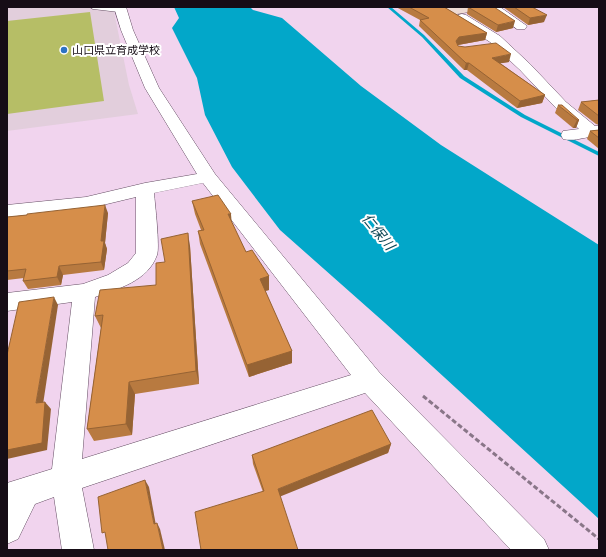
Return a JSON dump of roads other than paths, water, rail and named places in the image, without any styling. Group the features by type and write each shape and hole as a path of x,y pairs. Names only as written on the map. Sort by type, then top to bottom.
{"main road":[{"path":"447,9 474,7"}],"street":[{"path":"492,7 521,26"},
{"path":"120,8 152,88 208,177 370,380 533,550"},
{"path":"447,9 500,44 526,67 561,106 595,131"},
{"path":"485,46 500,44"},
{"path":"569,135 578,135 595,131"},
{"path":"7,211 86,203 145,189 208,177"},
{"path":"7,302 84,292 116,282 136,269 147,254 145,189"},
{"path":"78,550 66,480 84,292"},
{"path":"7,528 16,496 370,380"}],"lane":[{"path":"93,7 120,8"}],"water":[{"name":"仁保川","path":"174,7 250,7 253,10 282,18 361,86 441,145 599,245 599,519 385,323 280,230 232,167 205,115 197,78 172,28 179,18"}],"waterway":[{"path":"389,7 423,36 462,77 523,116 599,154"}],"place":[{"name":"山口県立育成学校","path":"64,50"}]}
